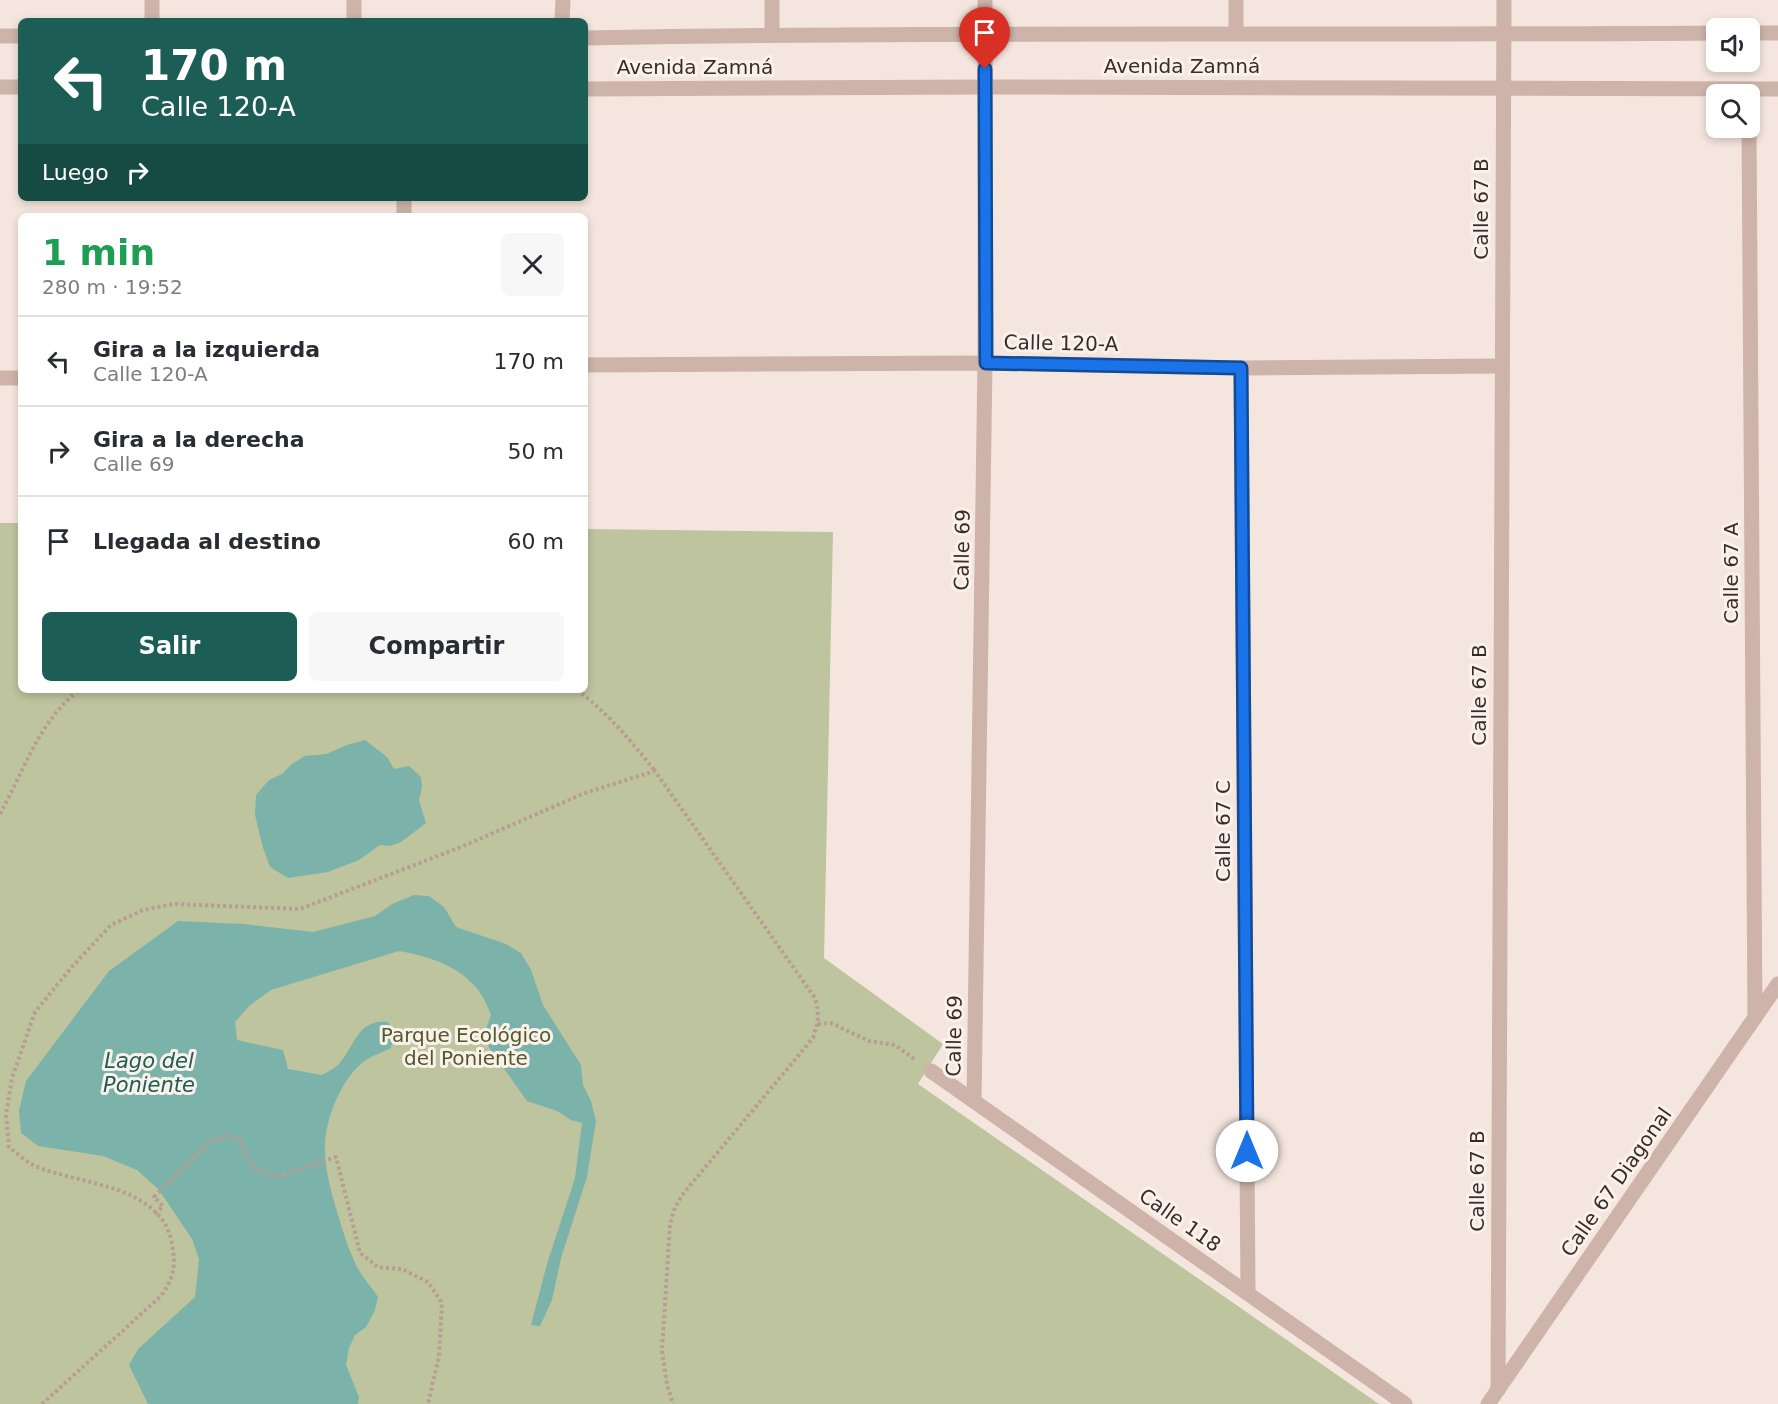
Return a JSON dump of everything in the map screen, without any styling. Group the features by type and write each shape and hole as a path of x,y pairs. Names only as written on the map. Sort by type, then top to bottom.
{"street":[{"path":"152,0 152,18"},
{"path":"354,0 354,18"},
{"path":"562,0 562,18"},
{"path":"772,0 772,34"},
{"name":"Calle 69","path":"974,1101 986,363 985,0"},
{"path":"1236,0 1236,33"},
{"name":"Calle 67 B","path":"1498,1390 1504,0"},
{"name":"Avenida Zamná","path":"588,38 984,33 1504,35 1706,33"},
{"path":"1760,33 1778,33"},
{"path":"0,36 18,36"},
{"path":"0,87 18,87"},
{"name":"Avenida Zamná","path":"588,89 1503,87 1706,90"},
{"name":"Avenida Zamná","path":"1760,90 1778,88"},
{"name":"Calle 67 A","path":"1749,138 1755,1018"},
{"name":"Calle 120-A","path":"588,365 986,363 1241,368 1501,366"},
{"name":"Calle 67 C","path":"1241,368 1248,1293"},
{"path":"0,378 18,378"},
{"name":"Calle 67 Diagonal","path":"1488,1404 1778,984"},
{"name":"Calle 118","path":"932,1071 1405,1404"}],"path":[{"path":"0,814 44,727 65,701 75,693"},
{"path":"581,693 632,742 655,771 815,998 819,1012 813,1038 683,1194 675,1207 670,1225 662,1351 667,1384 674,1404"},
{"path":"42,1404 161,1296 172,1279 175,1259 170,1232 149,1206 121,1191 34,1166 9,1147 6,1115 12,1078 35,1012 71,968 111,925 142,910 173,904 300,909 461,847 585,793 655,771"},
{"path":"818,1023 831,1023 869,1041 895,1045 932,1071"},
{"path":"155,1214 163,1206 154,1197 210,1141 225,1136 241,1139 247,1157 257,1170 276,1177 336,1157 360,1253 378,1267 402,1269 428,1282 442,1303 439,1356 428,1404"}],"green space":[{"name":"Parque Ecológico del Poniente","path":"0,523 18,523 18,693 588,693 588,529 833,532 824,958 943,1044 918,1084 1379,1404 0,1404"}],"water":[{"path":"365,740 387,757 394,769 409,766 421,777 422,787 419,800 426,823 401,842 390,846 380,845 359,860 328,872 288,878 270,867 255,815 256,795 269,780 282,774 305,756 326,754"},
{"name":"Lago del Poniente","path":"414,895 429,896 444,907 456,927 506,944 521,953 531,970 543,1005 581,1065 583,1085 591,1101 596,1121 587,1177 561,1258 552,1300 540,1326 531,1325 547,1264 575,1178 582,1123 571,1120 557,1111 527,1101 488,1046 486,1029 491,1015 474,985 445,964 399,951 271,990 249,1006 235,1022 237,1040 283,1050 288,1069 322,1075 338,1065 357,1036 369,1025 388,1022 394,1033 391,1048 366,1060 349,1077 335,1102 325,1141 328,1177 345,1238 358,1269 378,1297 375,1310 366,1327 355,1335 349,1348 346,1365 359,1397 358,1404 148,1404 129,1365 138,1349 195,1297 199,1259 192,1239 159,1190 137,1170 103,1156 38,1146 21,1133 19,1111 26,1081 109,971 178,921 244,924 313,932 375,916 392,904"}],"route":[{"path":"985,69 986,363 1241,368 1247,1151"}]}
